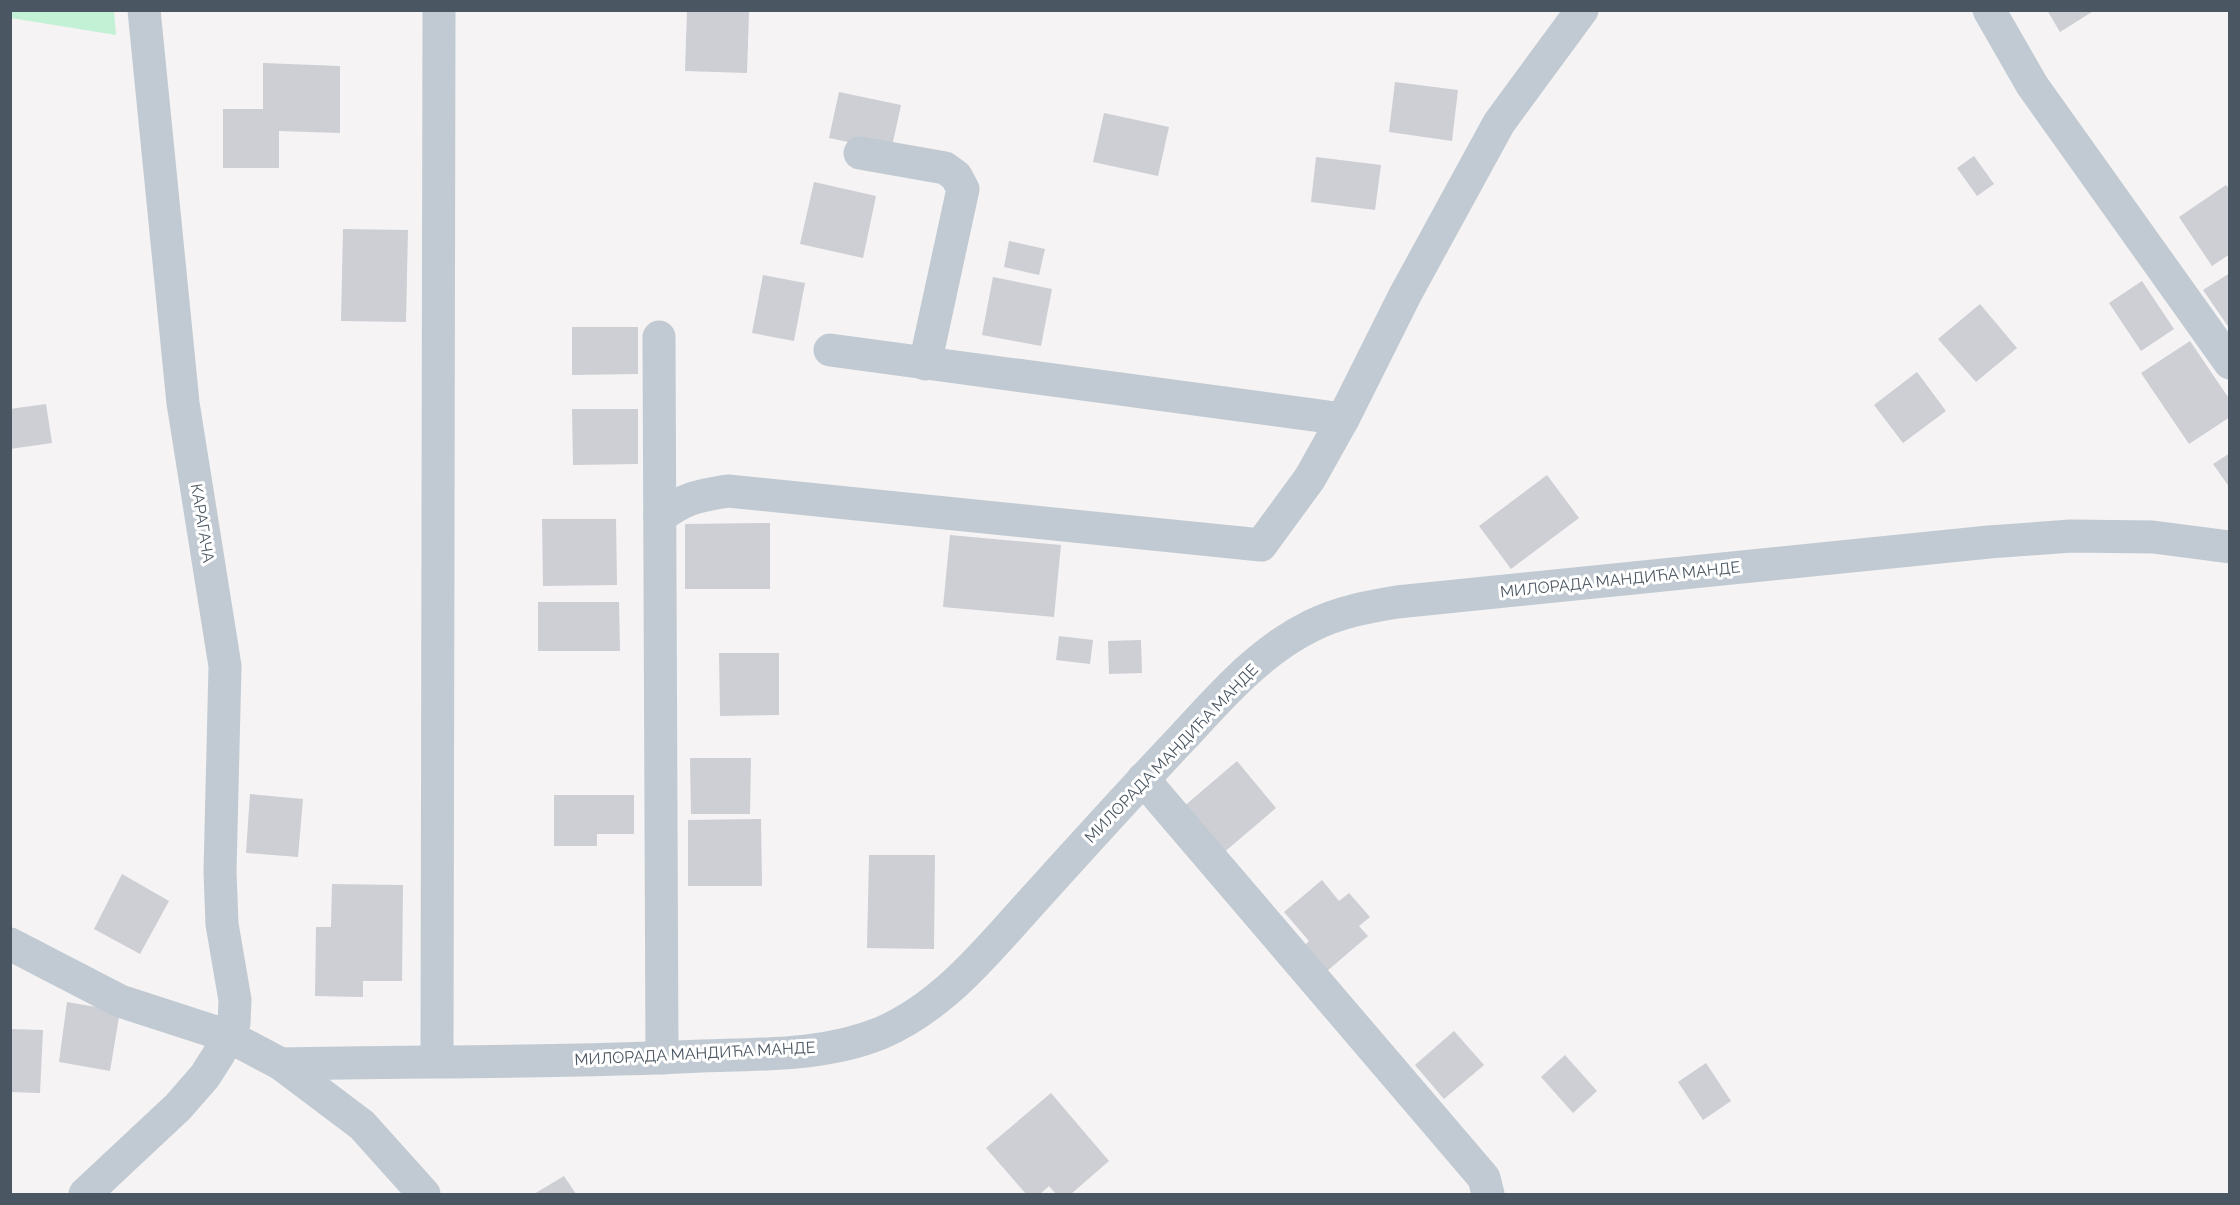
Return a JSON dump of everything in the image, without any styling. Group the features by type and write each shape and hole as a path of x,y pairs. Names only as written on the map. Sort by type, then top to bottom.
{"street":[{"name":"КАРАГАЧА","path":"85,1194 178,1107 205,1076 234,1023 235,1000 222,924 220,872 225,666 183,403 144,10"},
{"path":"436,1061 439,10"},
{"path":"660,517 679,503 700,495 728,491 1260,545 1310,478 1343,419 1405,295 1499,123 1582,10"},
{"path":"1989,10 2032,85 2229,363"},
{"path":"860,153 945,168 956,176 963,189 925,364"},
{"path":"659,337 662,1058"},
{"path":"830,350 1343,419"},
{"name":"МИЛОРАДА МАНДИЋА МАНДЕ","path":"281,1064 662,1058 796,1052 840,1045 881,1033 926,1006 968,974 1143,779 1234,682 1270,651 1309,627 1345,611 1397,602 1989,542 2071,536 2153,537 2229,547"},
{"path":"1143,779 1484,1178 1488,1194"},
{"path":"10,944 120,1001 228,1036 281,1064 362,1125 424,1194"}],"green space":[{"path":"10,11 114,11 116,35 11,18"}],"building":[{"path":"687,10 749,12 747,73 685,71"},
{"path":"2047,10 2095,10 2060,32"},
{"path":"263,63 340,66 340,133 279,131 279,168 223,168 223,109 263,109"},
{"path":"1395,82 1458,90 1452,141 1389,132"},
{"path":"839,92 901,105 891,151 829,138"},
{"path":"1104,113 1169,127 1158,176 1093,162"},
{"path":"1974,156 1994,184 1977,196 1957,168"},
{"path":"1316,157 1381,165 1375,210 1311,202"},
{"path":"814,182 876,196 863,258 800,244"},
{"path":"2226,185 2230,190 2230,254 2212,266 2179,217"},
{"path":"343,229 408,230 406,322 341,321"},
{"path":"1009,241 1045,249 1039,275 1004,267"},
{"path":"2230,273 2230,329 2203,290"},
{"path":"763,275 805,283 794,341 752,333"},
{"path":"993,277 1052,289 1041,346 982,335"},
{"path":"2142,281 2174,329 2141,351 2109,303"},
{"path":"1980,304 2017,348 1976,382 1938,339"},
{"path":"572,327 638,327 638,374 572,375"},
{"path":"2190,341 2230,400 2230,417 2189,444 2141,373"},
{"path":"1917,372 1946,411 1903,443 1874,405"},
{"path":"46,404 52,443 10,449 10,409"},
{"path":"572,409 638,409 638,464 573,465"},
{"path":"2230,453 2230,488 2213,464"},
{"path":"1547,475 1579,518 1511,569 1479,526"},
{"path":"542,519 616,519 617,585 543,586"},
{"path":"770,523 770,589 685,589 685,524"},
{"path":"950,535 1061,545 1054,617 943,607"},
{"path":"538,602 619,602 620,651 538,651"},
{"path":"1059,636 1093,640 1090,664 1056,660"},
{"path":"1141,640 1142,673 1109,674 1108,641"},
{"path":"719,653 779,653 779,715 720,716"},
{"path":"690,758 751,758 750,814 691,814"},
{"path":"1237,761 1276,808 1222,854 1182,808"},
{"path":"250,794 303,799 298,857 246,853"},
{"path":"554,795 634,795 634,834 597,834 597,846 554,846"},
{"path":"761,819 762,886 688,886 688,820"},
{"path":"869,855 935,855 934,949 867,948"},
{"path":"122,874 169,901 140,954 94,929"},
{"path":"1322,880 1339,901 1349,893 1370,917 1359,926 1368,936 1320,977 1298,951 1309,941 1284,912"},
{"path":"332,884 403,885 402,981 363,981 363,997 315,996 316,927 331,927"},
{"path":"67,1002 120,1011 110,1071 59,1062"},
{"path":"10,1029 43,1030 40,1093 10,1092"},
{"path":"1454,1031 1484,1065 1444,1099 1415,1065"},
{"path":"1565,1055 1597,1091 1573,1113 1541,1077"},
{"path":"1706,1063 1731,1101 1703,1120 1678,1082"},
{"path":"1051,1093 1109,1161 1071,1194 1056,1194 1049,1186 1040,1194 1026,1194 986,1148"},
{"path":"564,1176 576,1194 534,1194"}]}
